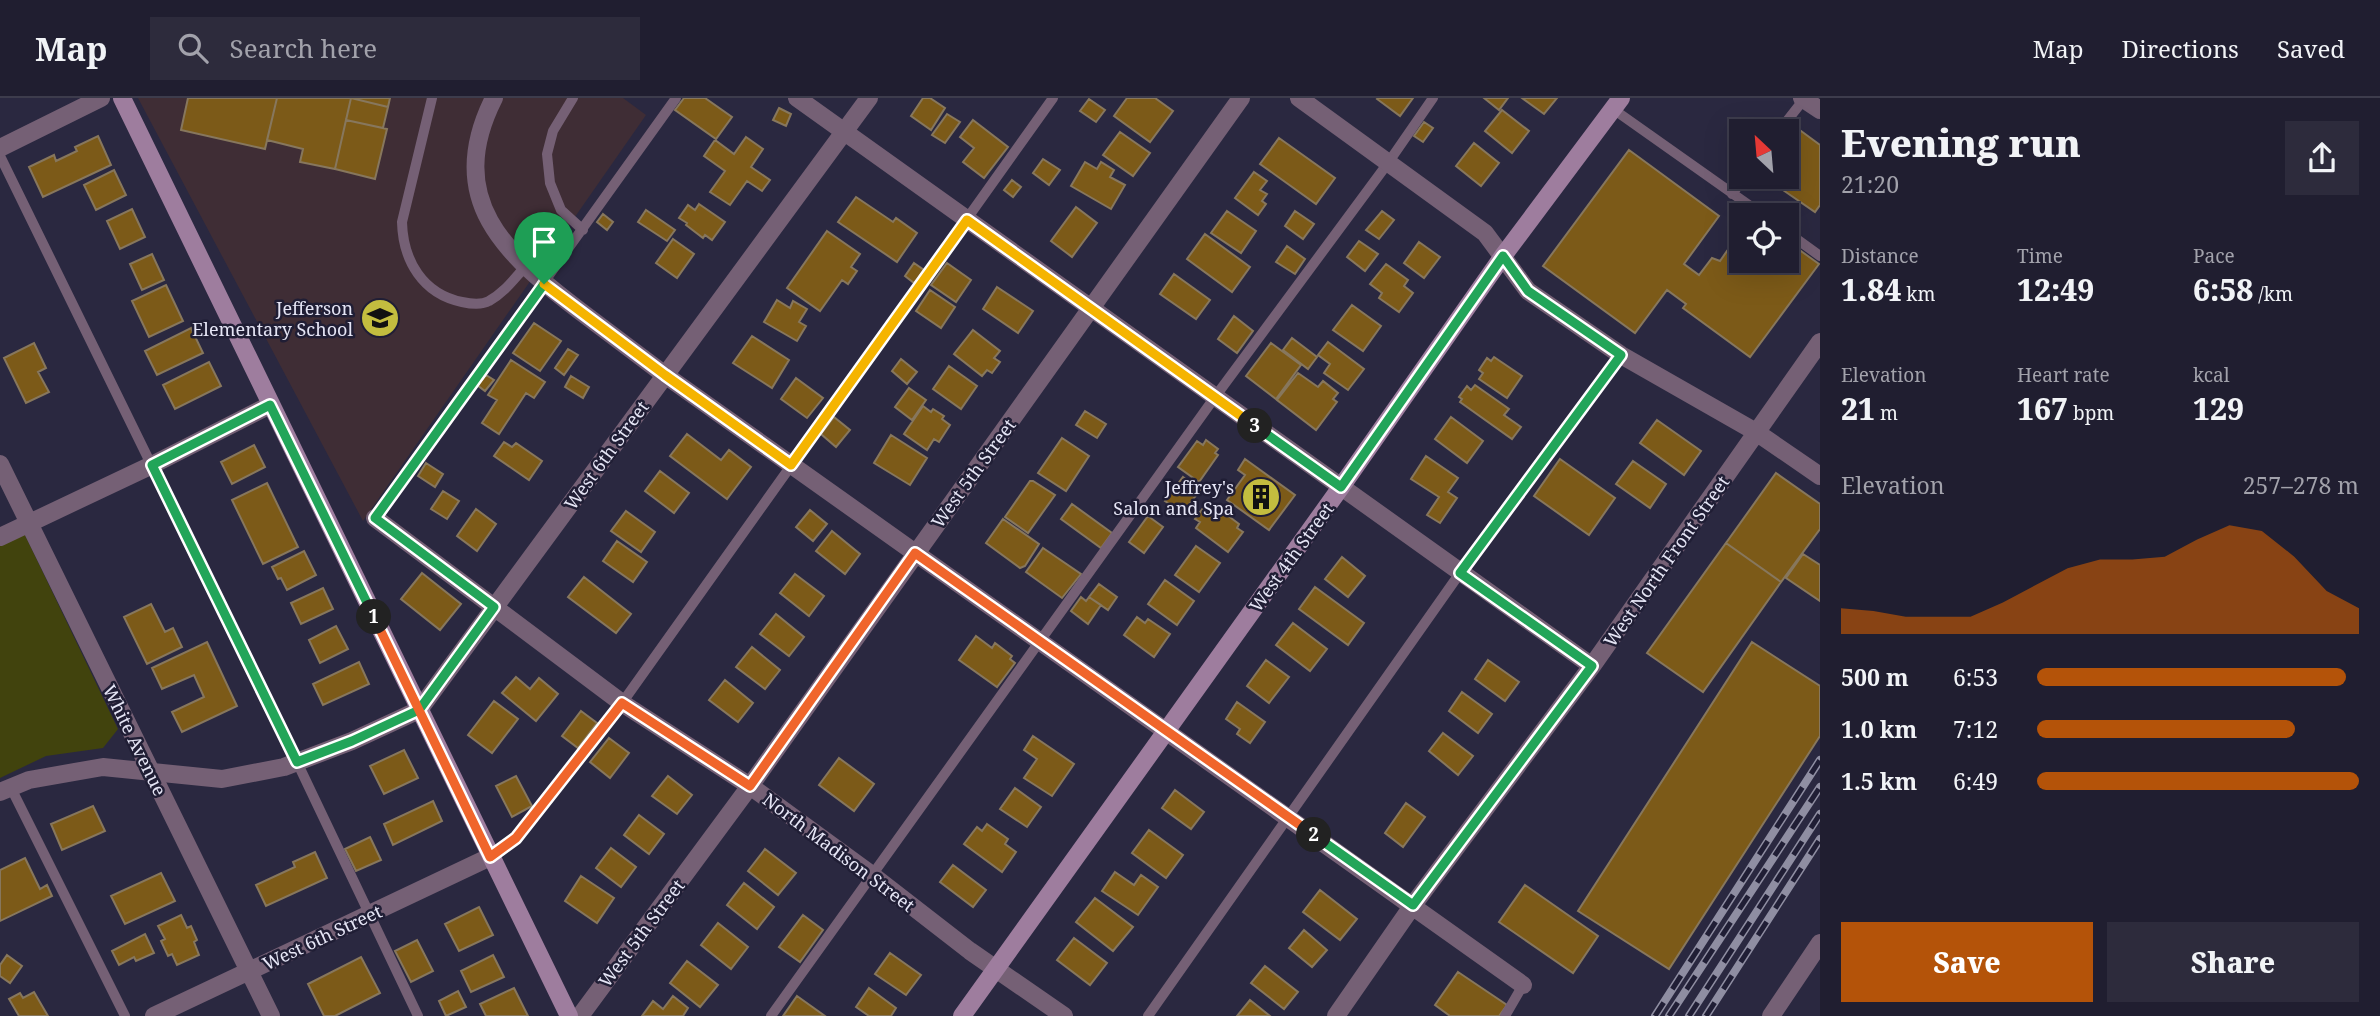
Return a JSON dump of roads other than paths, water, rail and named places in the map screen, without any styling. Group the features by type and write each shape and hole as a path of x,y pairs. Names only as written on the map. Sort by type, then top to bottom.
{"main road":[{"path":"122,98 569,1016"},
{"name":"West 4th Street","path":"962,1016 1503,256 1617,103"}],"street":[{"path":"0,148 101,98"},
{"path":"494,98 480,136 477,188 490,222 504,244 544,284 665,375 1523,985"},
{"path":"797,98 1592,666"},
{"name":"West 6th Street","path":"419,710 869,98"},
{"name":"West 5th Street","path":"580,1016 750,786 1241,98"},
{"path":"1299,98 1485,233 1528,291 1621,355 1756,432 1820,476"},
{"path":"1804,98 1820,110"},
{"name":"West North Front Street","path":"1336,1016 1413,905 1592,666 1820,342"},
{"path":"0,537 270,405"},
{"name":"White Avenue","path":"0,464 271,1016"},
{"name":"North Madison Street","path":"375,518 622,703 750,786 996,969 1064,1016"},
{"path":"5,790 30,780 103,767 222,779 297,762 352,741 419,710"},
{"name":"West 6th Street","path":"154,1016 490,857"},
{"path":"1771,1016 1820,943"}],"lane":[{"path":"432,98 402,222 402,240 417,275 431,290 448,299 486,303 502,293 525,267"},
{"path":"573,98 554,131 547,154 550,183 561,210 583,230"},
{"path":"375,518 676,98"},
{"path":"490,857 516,838 622,703 1053,98"},
{"path":"771,1016 1433,98"},
{"path":"1788,119 1804,98"},
{"path":"1617,103 1745,203"},
{"path":"0,156 297,762 418,1016"},
{"path":"1732,194 1736,189"},
{"path":"1799,241 1820,256"},
{"path":"1148,1016 1460,573 1621,355"},
{"path":"5,790 125,1016"},
{"path":"1505,1016 1523,985"}],"railway":[{"path":"1655,1016 1820,760"},
{"path":"1669,1016 1820,787"},
{"path":"1689,1016 1820,814"},
{"path":"1706,1016 1820,839"}],"place":[{"name":"Jefferson Elementary School","path":"380,318"},
{"name":"Jeffrey's Salon and Spa","path":"1261,497"}]}
